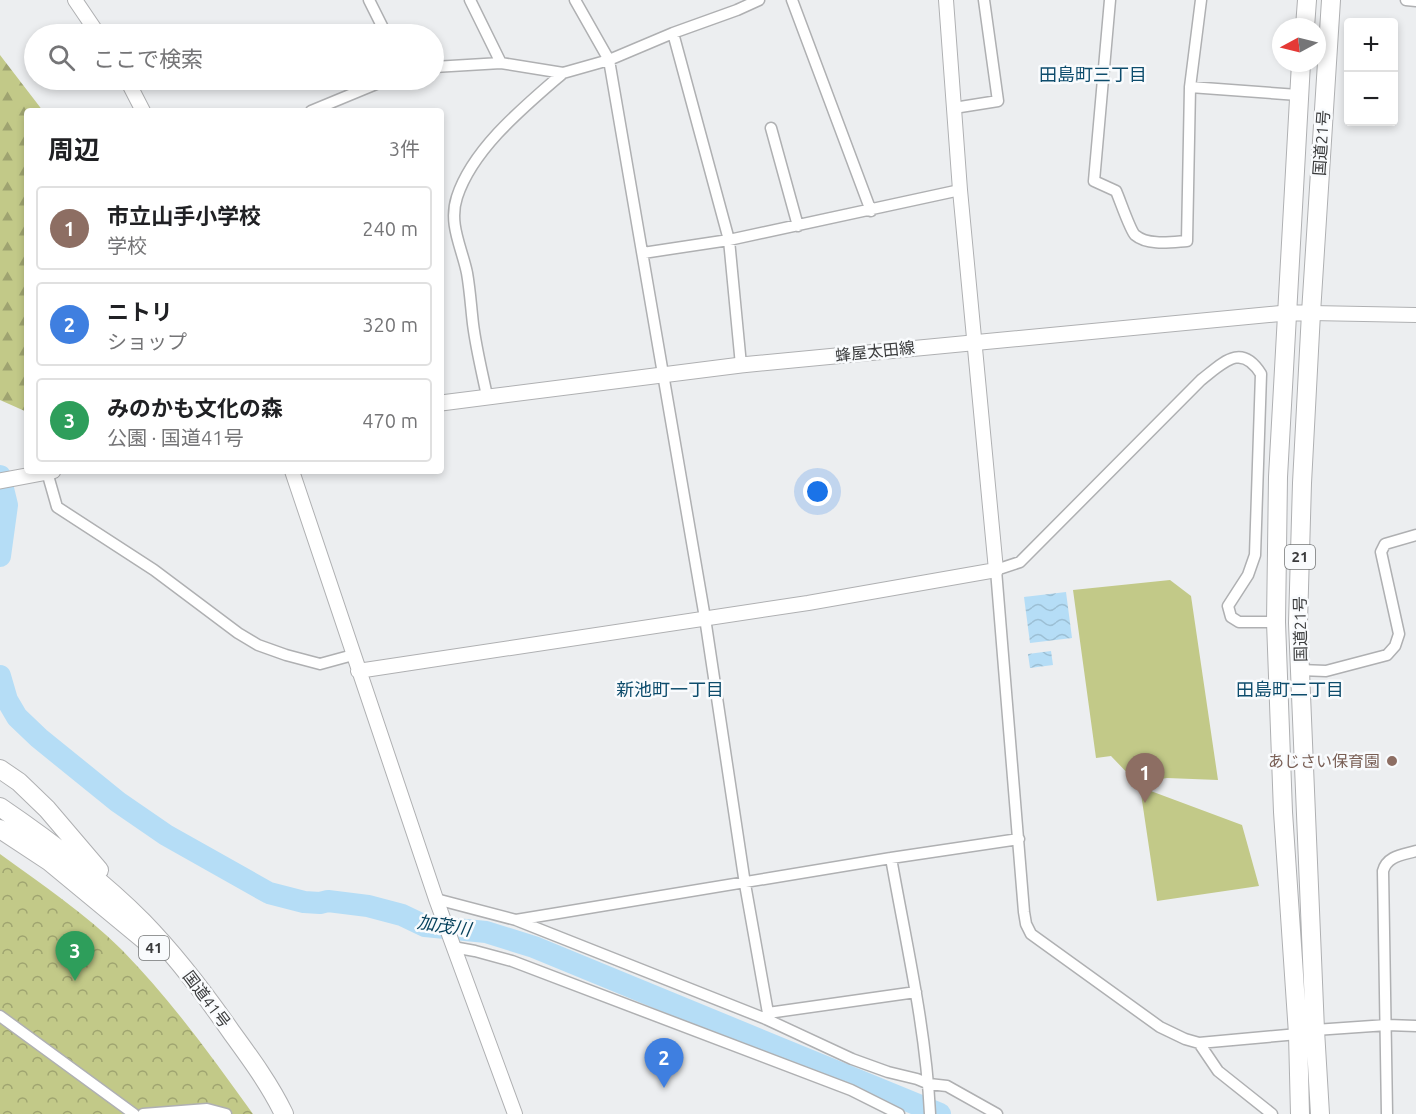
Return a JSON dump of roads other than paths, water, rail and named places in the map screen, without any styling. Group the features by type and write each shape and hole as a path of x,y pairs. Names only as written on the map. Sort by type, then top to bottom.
{"highway":[{"path":"1306,18 1307,0"},
{"name":"国道21号","path":"1300,1114 1307,1032 1298,623 1302,483 1311,313 1331,0"},
{"name":"国道21号","path":"1300,72 1278,477 1276,622 1283,812 1307,1032 1320,1114"},
{"name":"41","path":"0,769 19,782 47,808 141,921"},
{"name":"国道41号","path":"0,807 57,848 141,921 186,971 222,1018 262,1075 284,1114"},
{"name":"国道41号","path":"0,816 83,879 179,975 214,1022 273,1114"},
{"name":"41","path":"0,829 50,862 156,950"}],"main road":[{"name":"蜂屋太田線","path":"444,403 741,364 1286,313 1311,313"},
{"path":"0,482 39,474"}],"street":[{"path":"75,0 91,24"},
{"path":"369,0 381,24"},
{"path":"470,0 501,63"},
{"path":"575,0 609,60 705,618 767,1016"},
{"path":"444,66 501,63 563,73 609,60 759,0"},
{"path":"792,0 871,211"},
{"path":"946,0 960,190 996,570 1026,924 1031,934 1160,1027 1199,1043 1387,1025 1416,1026"},
{"path":"954,108 998,101 984,0"},
{"path":"1110,0 1094,181 1116,191 1132,231 1137,237 1162,243 1187,241 1190,87 1201,0"},
{"path":"1406,0 1416,1"},
{"path":"673,33 729,240 741,364"},
{"path":"487,396 473,326 466,272 454,228 456,199 468,172 496,135 563,73"},
{"path":"1190,87 1298,95"},
{"path":"132,90 141,108"},
{"path":"318,108 362,90"},
{"path":"771,128 798,226"},
{"path":"643,253 729,240 960,190"},
{"path":"1311,313 1416,315"},
{"path":"358,671 705,618 996,570 1020,562 1201,380 1229,358 1240,357 1254,363 1261,374 1255,555 1248,575 1228,606 1231,616 1239,622 1276,622"},
{"path":"50,474 57,507 154,570 238,633 258,645 320,664 353,655"},
{"path":"293,474 436,899 515,1114"},
{"path":"1300,670 1336,669 1387,655 1395,646 1399,634 1381,552 1385,544 1416,535"},
{"path":"516,920 1019,839"},
{"path":"1387,1114 1383,871 1385,863 1393,857 1416,851"},
{"path":"891,858 916,992 929,1084 930,1114"},
{"path":"436,899 516,920 767,1016 852,1059 929,1084 947,1086 997,1114"},
{"path":"453,947 512,961 851,1090 899,1114"},
{"path":"767,1016 916,992"},
{"path":"0,1016 134,1114"},
{"path":"1199,1043 1218,1071 1272,1114"},
{"path":"143,1114 207,1109 226,1114"}],"water":[{"path":"1066,592 1072,638 1030,643 1024,597"},
{"path":"1051,651 1053,665 1030,668 1028,654"}],"waterway":[{"name":"加茂川","path":"0,476 7,505 0,556"},
{"name":"加茂川","path":"0,676 7,700 17,717 39,738 118,802 166,835 269,893 304,902 328,901 368,906 402,915 425,926 486,932 534,947 940,1114"}],"place":[{"name":"あじさい保育園","path":"1392,761"},
{"name":"市立山手小学校","path":"1145,803"},
{"name":"みのかも文化の森","path":"75,981"},
{"name":"ニトリ","path":"664,1088"}],"district":[{"name":"田島町三丁目","path":"1093,75"},
{"name":"新池町一丁目","path":"670,690"},
{"name":"田島町二丁目","path":"1290,690"}]}
